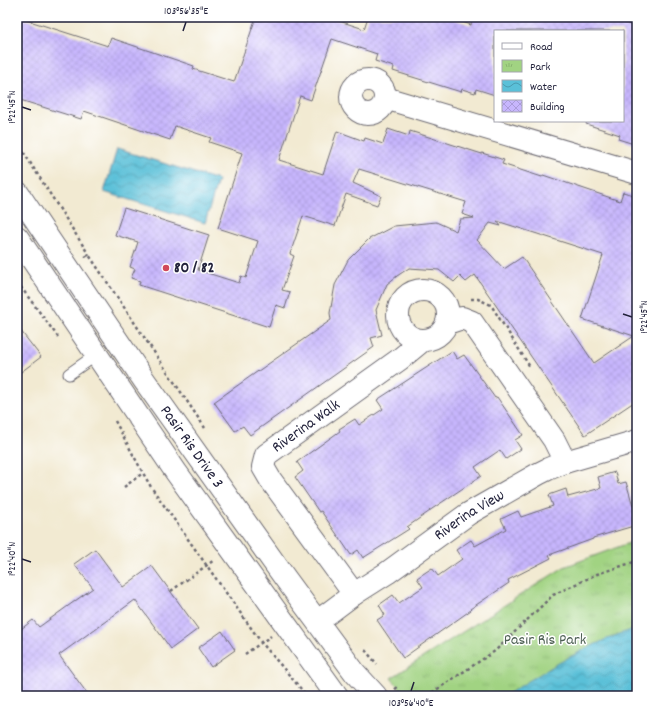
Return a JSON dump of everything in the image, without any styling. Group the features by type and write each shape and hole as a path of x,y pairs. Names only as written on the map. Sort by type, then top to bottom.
{"street":[{"path":"385,98 637,173"},
{"name":"Pasir Ris Drive 3","path":"17,192 167,412 285,578 355,673 384,690"},
{"name":"Pasir Ris Drive 3","path":"17,238 167,459 334,693"},
{"path":"423,340 414,338 403,330 399,322 398,313 400,304 404,298 412,292 421,290 432,292 440,297 446,313 472,322 554,440 565,462"},
{"name":"Riverina Walk","path":"354,594 270,479 263,467 266,455 394,363 423,340 432,338 439,334 446,313"},
{"name":"Riverina View","path":"318,621 468,514 548,469 565,462 637,441"}],"lane":[{"path":"69,374 96,355"}],"path":[{"path":"17,142 88,255 207,430"},
{"path":"67,267 88,255"},
{"path":"17,282 62,342"},
{"path":"446,313 464,300 478,299 491,305 533,372"},
{"path":"113,418 143,474 206,565 261,642 307,696"},
{"path":"124,487 143,474"},
{"path":"171,591 230,548"},
{"path":"428,696 495,651 553,596 597,574 637,561"},
{"path":"245,654 286,626"},
{"path":"365,650 379,667"},
{"path":"384,690 402,696"}],"green space":[{"name":"Pasir Ris Park","path":"637,540 637,642 552,696 407,696 391,678 564,567"}],"water":[{"path":"117,149 218,180 205,223 104,192"},
{"path":"637,628 637,696 505,696 585,649"}],"building":[{"path":"17,17 108,46 111,38 194,66 193,69 234,82 256,17 327,17 364,29 368,17 447,17 471,25 472,17 607,17 637,27 637,145 618,139 620,135 586,124 587,122 624,122 624,30 494,30 494,95 476,89 475,93 462,89 461,92 393,71 394,67 375,61 377,54 332,39 311,100 300,96 279,160 323,174 337,131 364,141 365,138 383,144 388,129 409,136 410,131 504,160 502,164 542,177 543,175 620,201 623,192 637,196 637,400 585,435 475,275 466,282 460,276 454,282 439,270 409,268 387,284 376,310 382,335 371,338 374,347 250,435 243,426 235,431 214,402 331,320 330,313 335,285 348,260 369,239 394,226 436,222 456,231 460,219 474,218 462,214 466,202 359,169 353,183 381,196 377,205 346,194 335,226 303,216 290,254 294,256 282,290 290,292 285,308 276,305 269,327 139,285 140,281 131,278 135,269 130,267 138,242 115,235 124,208 209,235 198,270 239,283 241,276 246,278 258,241 218,228 242,153 209,142 211,138 175,126 170,140 84,111 81,119 17,99","holes":["497,221 603,255 582,319 634,336 594,363 522,257 504,269 477,240 490,223 501,226"]},
{"path":"17,326 41,357 17,375"},
{"path":"452,351 457,359 464,355 495,398 497,397 523,435 515,440 521,449 506,459 500,450 475,467 481,476 407,527 409,529 363,558 358,550 351,555 321,511 319,512 295,477 303,471 297,462 340,431 339,429 355,419 359,425 383,409 377,400"},
{"path":"615,472 618,484 626,482 637,519 637,525 593,538 549,555 551,558 508,580 509,583 470,609 471,610 403,658 377,620 385,615 379,605 393,595 399,603 423,587 417,578 432,568 438,576 462,559 456,550 471,540 475,546 506,529 501,519 518,511 521,517 553,506 549,495 566,489 568,497 601,488 598,477"},
{"path":"95,549 123,587 152,566 198,629 171,649 135,600 59,655 89,696 17,696 17,632 33,620 39,627 93,588 74,564"},
{"path":"222,631 235,650 211,667 198,648"}],"place":[{"name":"80 / 82","path":"166,268"}]}
